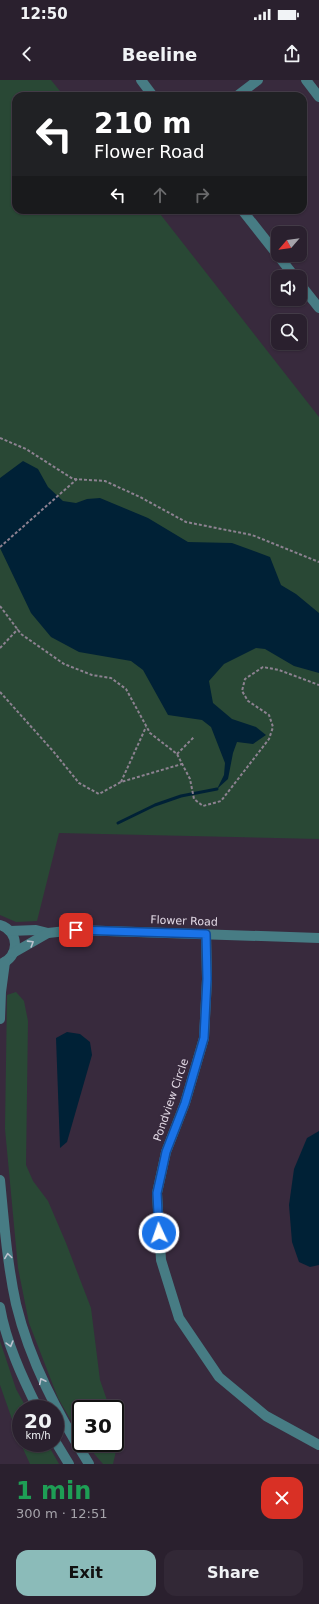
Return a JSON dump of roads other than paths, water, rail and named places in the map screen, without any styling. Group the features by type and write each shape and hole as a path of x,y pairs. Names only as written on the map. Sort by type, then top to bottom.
{"street":[{"path":"141,80 150,92"},
{"path":"242,92 258,80"},
{"path":"306,80 319,97"},
{"path":"245,214 289,270"},
{"path":"307,293 319,308"},
{"path":"0,925 10,931 15,941 14,953"},
{"name":"Flower Road","path":"10,931 36,930 48,933 76,930 319,938"},
{"name":"Flower Road","path":"3,963 14,953 48,933"},
{"name":"Pondview Circle","path":"206,934 207,979 204,1038 185,1103 166,1152 157,1193 161,1260 179,1318 219,1377 266,1416 319,1445"},
{"path":"0,1019 3,963"},
{"path":"0,1180 8,1257 16,1304 40,1376 57,1411 89,1464"},
{"path":"0,1307 13,1353 24,1382 33,1400"},
{"path":"62,1452 69,1464"}],"water":[{"path":"23,461 38,469 48,487 63,501 76,503 87,499 100,498 148,518 188,542 232,543 270,557 281,585 296,594 319,613 319,673 294,666 265,649 256,648 224,664 209,681 213,703 232,719 256,727 266,735 253,744 237,742 233,753 228,779 217,789 224,775 225,763 211,727 202,720 168,715 143,670 131,661 79,652 51,637 31,613 0,548 0,478"},
{"path":"67,1032 80,1034 90,1042 92,1055 67,1142 60,1148 56,1038"},
{"path":"319,1131 319,1265 310,1267 299,1262 292,1242 289,1205 294,1169 307,1138"}],"waterway":[{"path":"118,823 155,805 181,796 217,789"}]}
